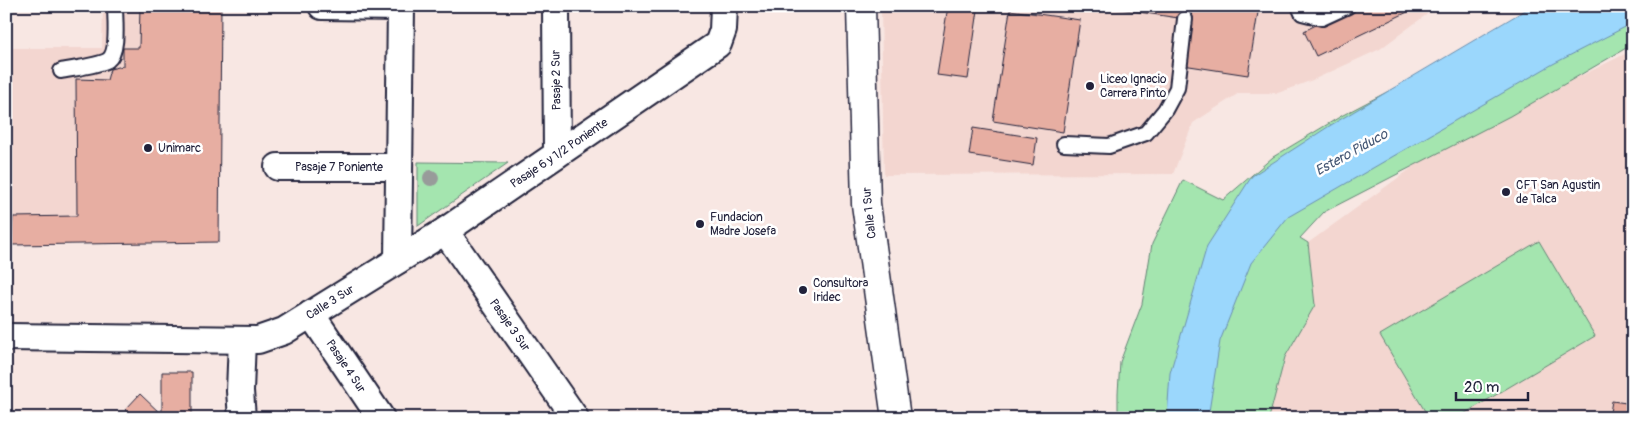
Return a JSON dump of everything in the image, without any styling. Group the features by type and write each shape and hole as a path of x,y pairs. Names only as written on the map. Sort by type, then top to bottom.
{"street":[{"path":"322,6 400,7 398,260"},
{"name":"Pasaje 2 Sur","path":"556,6 557,154"},
{"name":"Pasaje 6 y 1/2 Poniente","path":"398,260 445,231 718,44 723,30 724,6"},
{"name":"Calle 1 Sur","path":"861,6 866,204 896,418"},
{"name":"Pasaje 7 Poniente","path":"278,167 399,166"},
{"name":"Pasaje 3 Sur","path":"445,231 575,418"},
{"name":"Calle 3 Sur","path":"6,337 258,340 284,331 398,260"},
{"name":"Pasaje 4 Sur","path":"311,314 381,418"},
{"path":"242,340 240,391 242,418"}],"lane":[{"path":"61,71 106,62 112,57 115,50 115,6"},
{"path":"1299,6 1302,13 1322,18 1348,6"},
{"path":"1064,144 1109,146 1146,133 1165,110 1177,88 1185,19"}],"shaded area":[{"name":"Unimarc","path":"103,6 221,6 219,242 11,245 6,242 6,48 102,48"},
{"name":"Liceo Ignacio Carrera Pinto","path":"881,6 1438,6 1380,49 1315,79 1278,93 1239,93 1193,123 1173,174 884,175"},
{"name":"CFT San Agustin de Talca","path":"1633,50 1633,418 1269,418 1285,357 1315,305 1308,243 1449,141"}],"green space":[{"path":"1633,6 1633,44 1510,116 1324,212 1300,238 1308,243 1315,305 1285,357 1269,418 1118,418 1120,362 1142,304 1152,244 1183,180 1223,200 1273,157 1343,115 1469,49"},
{"path":"418,162 508,163 418,226"},
{"path":"1539,241 1595,336 1457,418 1429,418 1380,335"}],"water":[{"name":"Estero Piduco","path":"1532,6 1633,6 1633,23 1553,64 1288,217 1251,263 1220,341 1208,418 1167,418 1170,373 1207,246 1252,176 1331,125"}],"building":[{"name":"Unimarc","path":"140,6 221,6 219,242 11,245 13,217 77,216 76,79 107,80 110,69 123,66 123,48 139,48"},
{"path":"948,6 978,10 968,79 937,75"},
{"path":"1100,6 1259,6 1248,75 1183,65 1191,20"},
{"path":"1354,6 1420,6 1316,56 1304,31"},
{"path":"1010,10 1080,20 1063,132 993,121"},
{"path":"973,128 1037,138 1033,165 969,155"},
{"path":"162,372 192,372 192,418 133,418 125,410 140,394 162,415"},
{"path":"1612,401 1633,404 1633,418 1609,418"}],"place":[{"name":"Liceo Ignacio Carrera Pinto","path":"1090,86"},
{"name":"Unimarc","path":"148,148"},
{"name":"CFT San Agustin de Talca","path":"1506,192"},
{"name":"Fundacion Madre Josefa","path":"700,224"},
{"name":"Consultora Iridec","path":"803,290"}]}
